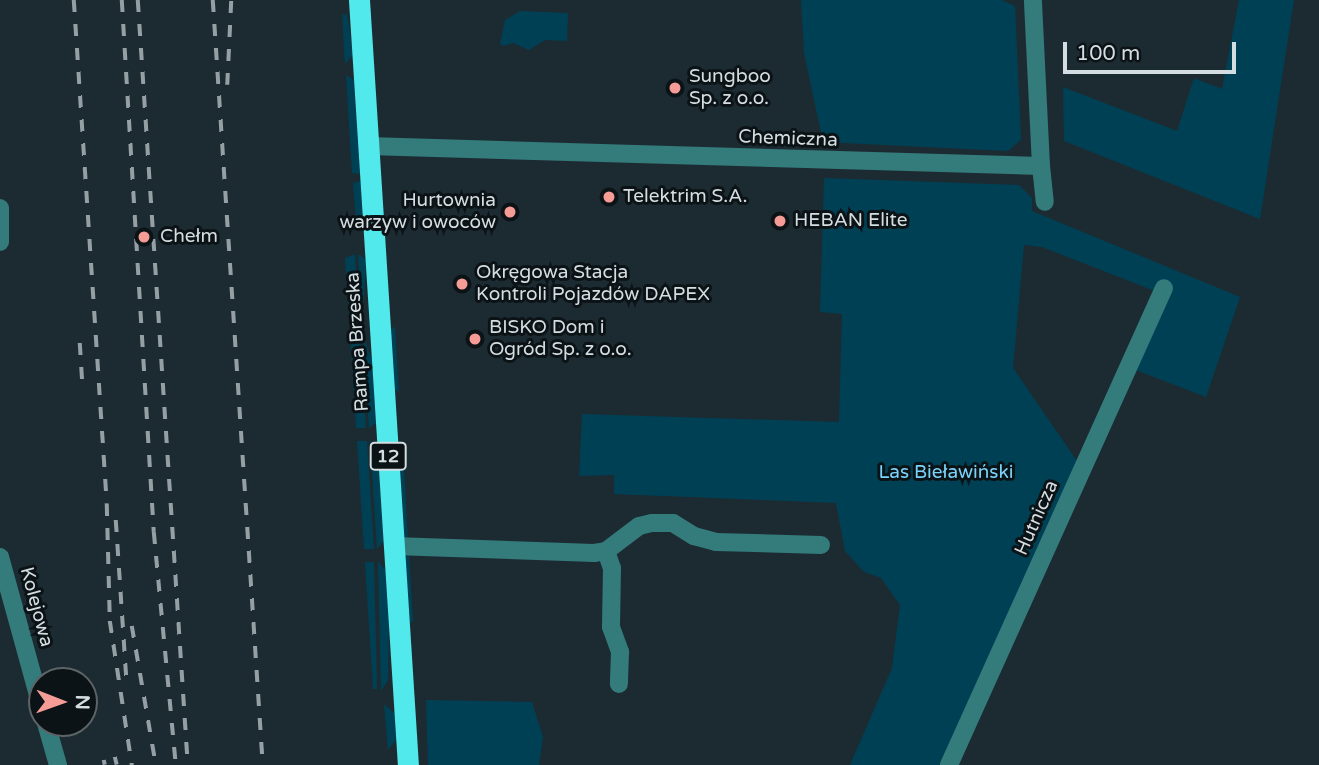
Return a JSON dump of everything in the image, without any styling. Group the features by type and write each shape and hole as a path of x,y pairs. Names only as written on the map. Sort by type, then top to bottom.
{"highway":[{"name":"Rampa Brzeska","path":"359,0 408,765"}],"street":[{"path":"1033,0 1045,202"},
{"name":"Chemiczna","path":"368,146 1041,166"},
{"path":"0,208 0,242"},
{"name":"Hutnicza","path":"949,765 1164,288"},
{"path":"394,546 606,551 639,526 652,523 673,523 694,536 716,542 821,545"},
{"path":"606,551 612,569 611,627 620,652 619,684"},
{"name":"Kolejowa","path":"0,557 30,667"},
{"path":"50,737 58,765"}],"green space":[{"path":"801,0 1002,0 1015,6 1021,140 1008,151 823,142 804,53"},
{"path":"1239,0 1294,0 1260,219 1064,141 1063,87 1177,131 1194,78 1222,89"},
{"path":"520,11 568,13 567,41 545,40 529,50 513,43 503,46 500,44 505,20"},
{"path":"347,14 353,55 345,64 342,15"},
{"path":"346,75 354,80 360,174 352,173"},
{"name":"Las Bieławiński","path":"824,178 1019,185 1032,198 1032,211 1240,297 1206,397 1133,369 1165,295 1042,247 1024,245 1013,368 1079,464 942,765 850,765 892,668 900,605 881,578 864,572 845,551 836,503 614,494 614,475 579,476 582,414 839,422 842,314 820,312"},
{"path":"361,181 363,212 356,223 353,183"},
{"path":"355,254 366,428 356,428 345,258"},
{"path":"358,254 366,260 364,301 361,301"},
{"path":"395,326 399,392 394,389 390,331"},
{"path":"363,336 372,359 376,423 369,428"},
{"path":"370,440 378,448 384,541 377,549"},
{"path":"357,441 367,441 374,549 364,549"},
{"path":"404,467 408,542 403,539 400,468"},
{"path":"409,554 413,622 410,622 403,560"},
{"path":"378,561 386,571 389,606 388,680 381,691"},
{"path":"365,562 374,562 377,689 373,689"},
{"path":"426,700 532,702 543,737 539,765 428,765"},
{"path":"384,704 395,714 396,740 388,750"}],"railway":[{"path":"74,0 107,504 110,621 132,765"},
{"path":"122,0 154,532 176,765"},
{"path":"138,0 188,765"},
{"path":"213,0 263,765"},
{"path":"227,85 231,0"},
{"path":"80,343 83,391"},
{"path":"116,520 127,685"},
{"path":"132,626 156,765"},
{"path":"115,757 117,765"},
{"path":"104,760 105,765"}],"place":[{"name":"Sungboo Sp. z o.o.","path":"675,88"},
{"name":"Telektrim S.A.","path":"609,197"},
{"name":"Hurtownia warzyw i owoców","path":"510,212"},
{"name":"HEBAN Elite","path":"780,221"},
{"name":"Chełm","path":"144,237"},
{"name":"Okręgowa Stacja Kontroli Pojazdów DAPEX","path":"462,284"},
{"name":"BISKO Dom i Ogród Sp. z o.o.","path":"475,339"}]}
